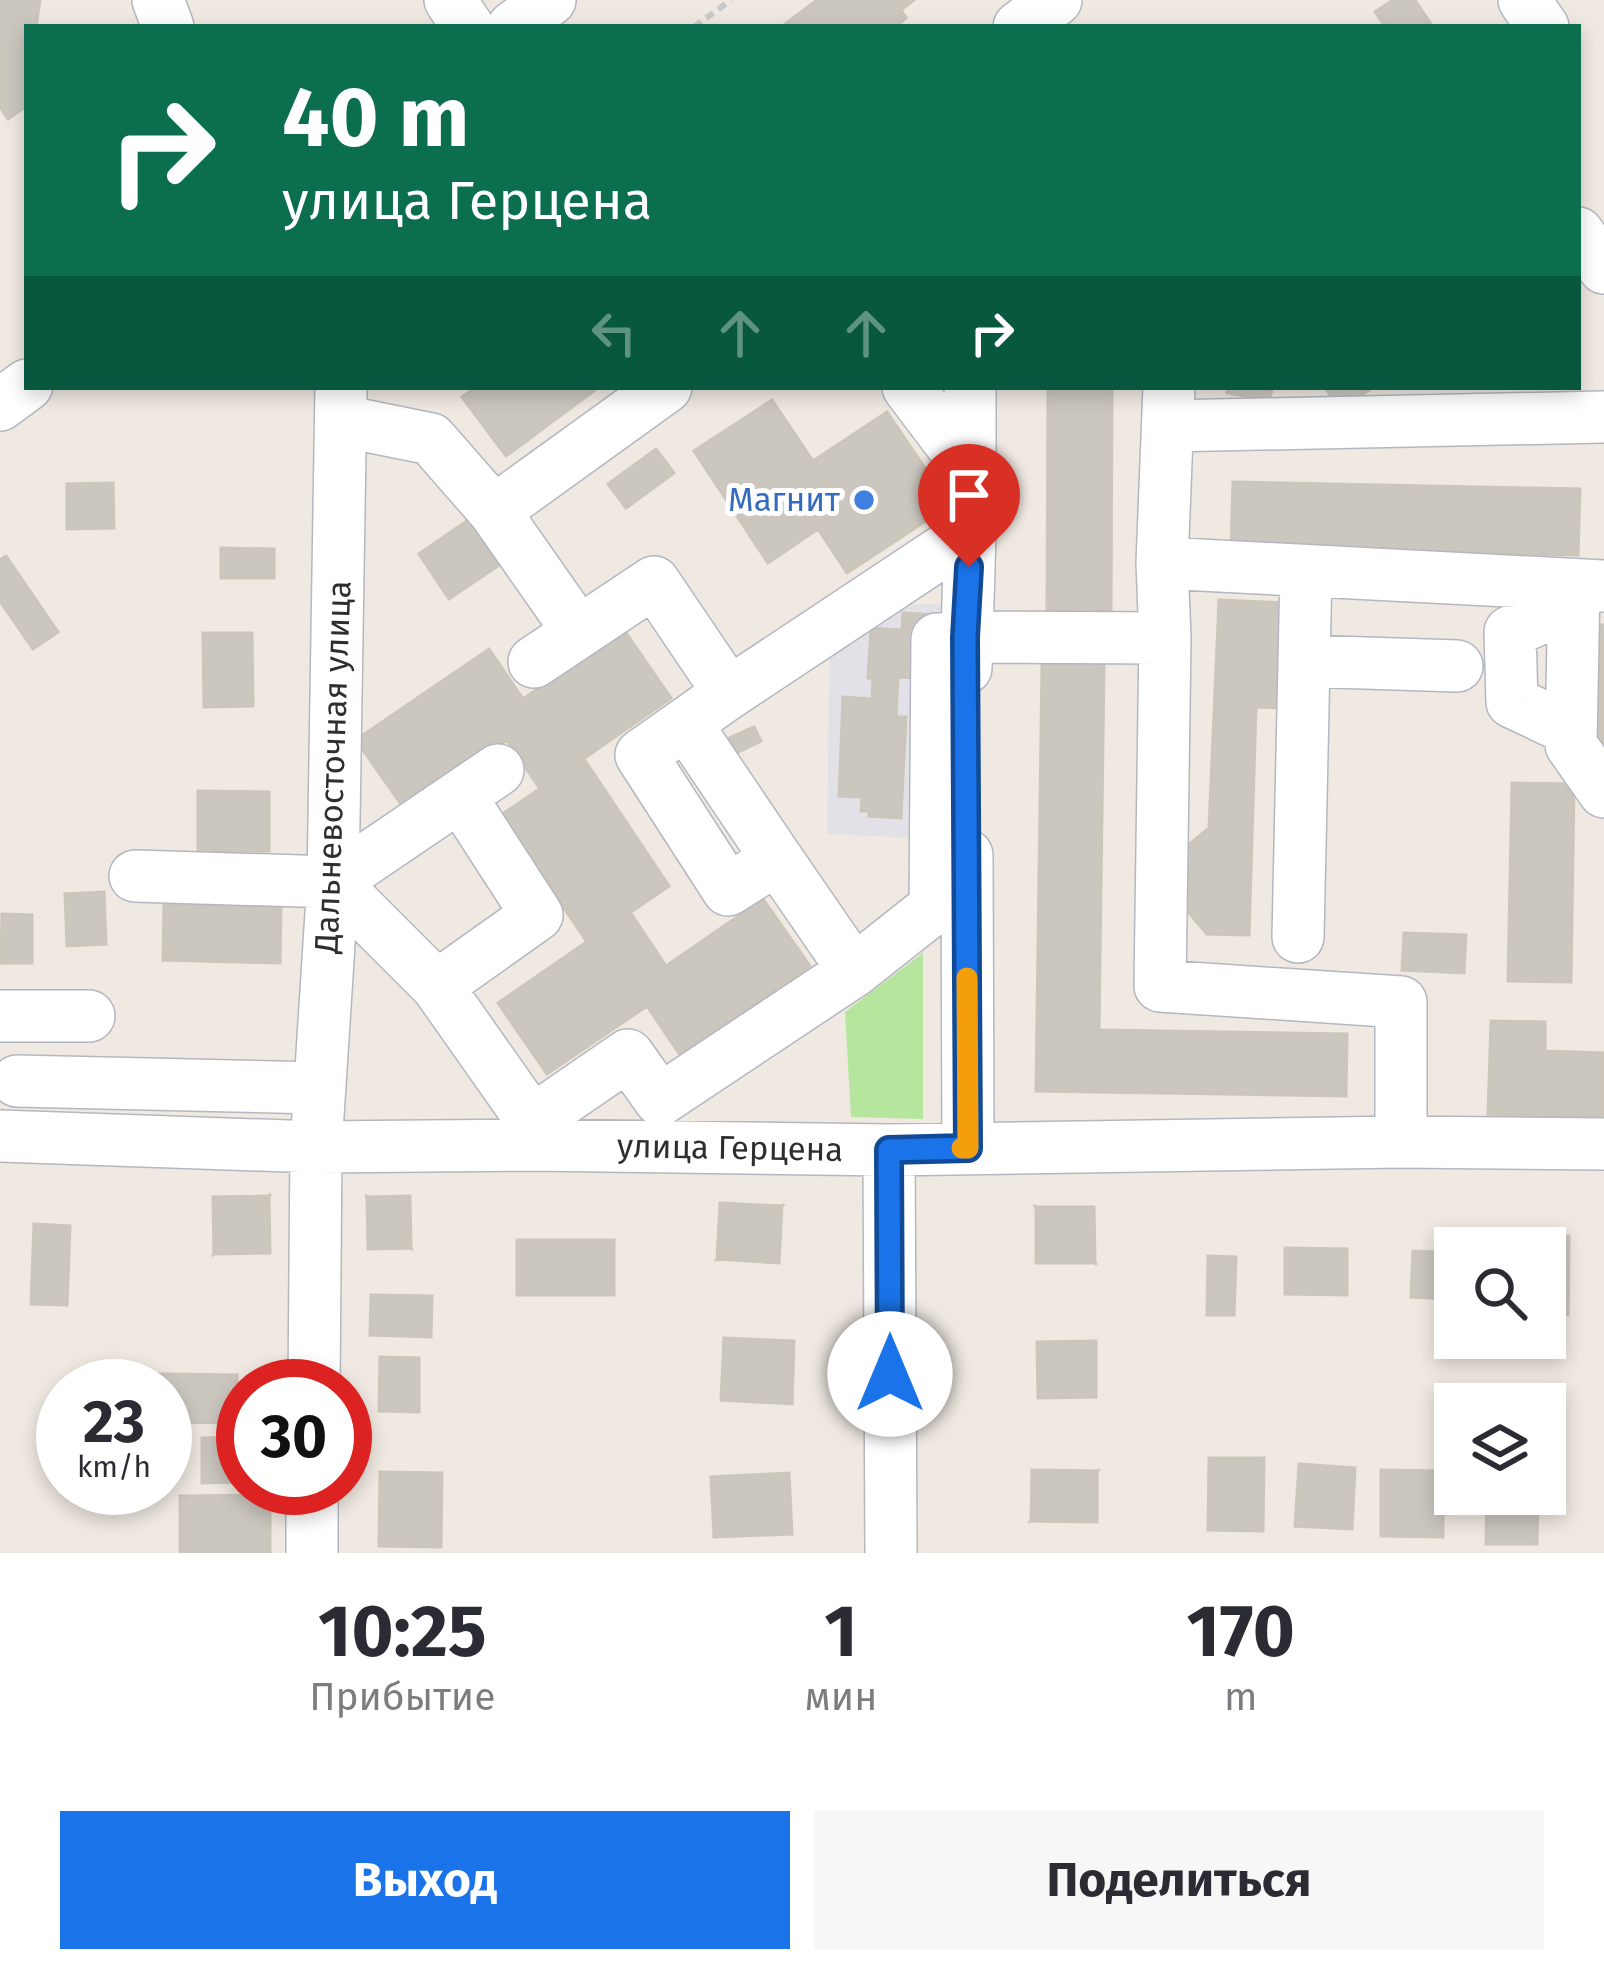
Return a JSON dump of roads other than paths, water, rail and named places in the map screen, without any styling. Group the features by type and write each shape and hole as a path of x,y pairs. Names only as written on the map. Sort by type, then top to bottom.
{"street":[{"path":"517,24 550,0"},
{"path":"1023,24 1056,0"},
{"path":"1581,237 1604,268"},
{"path":"494,511 662,390"},
{"path":"910,390 970,469"},
{"path":"968,1148 965,637 970,390"},
{"path":"341,404 431,439 494,511 578,632"},
{"name":"Дальневосточная улица","path":"314,1359 316,1148 333,882 341,404"},
{"path":"1401,1142 1401,1002 1160,986 1162,563 1169,407 1299,406 1604,417"},
{"path":"854,970 777,859 728,890 640,755 970,532"},
{"path":"1162,563 1584,591 1570,745 1604,792"},
{"path":"1298,937 1306,571"},
{"path":"534,662 654,582 729,693"},
{"path":"333,882 437,986 532,1133 628,1054 662,1124 935,907 937,639 1165,638"},
{"path":"1304,661 1457,666"},
{"path":"135,876 333,882 479,783 537,915 437,986"},
{"path":"0,1016 89,1016"},
{"path":"16,1081 320,1088"},
{"name":"улица Герцена","path":"0,1136 316,1148 662,1124 889,1150 1401,1142 1604,1144"},
{"path":"889,1150 890,1553"},
{"path":"312,1515 312,1553"}],"place":[{"name":"Магнит","path":"864,500"}]}
